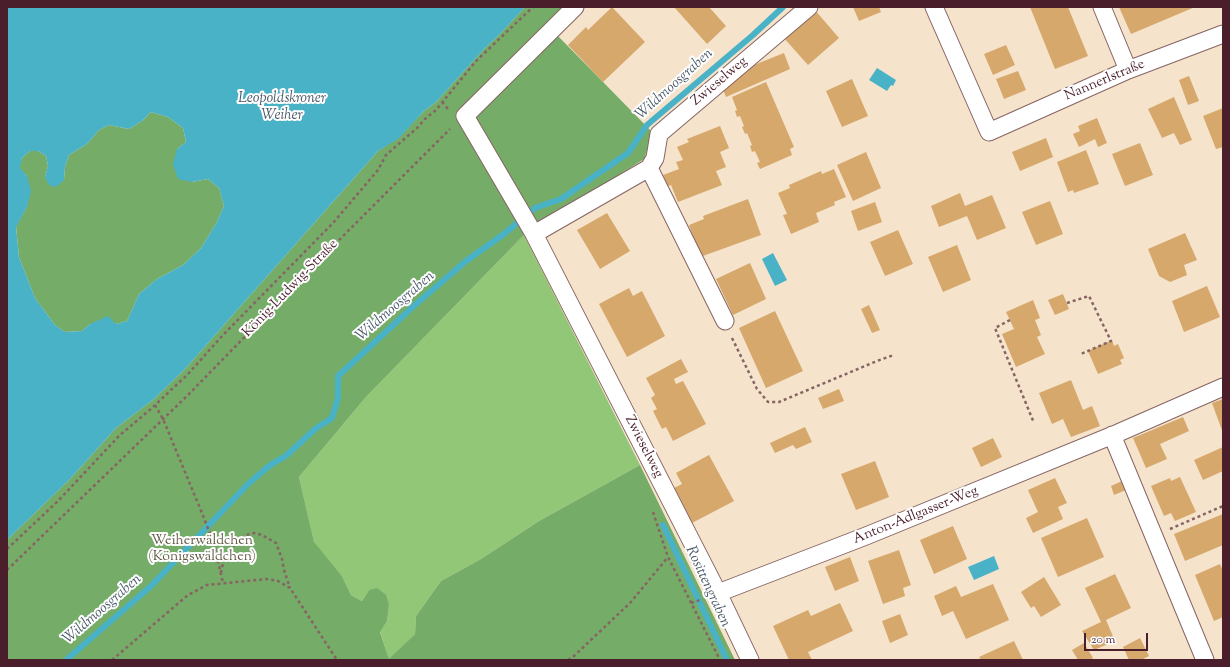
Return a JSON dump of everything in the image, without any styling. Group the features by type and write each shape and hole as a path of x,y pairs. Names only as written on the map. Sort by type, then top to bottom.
{"street":[{"path":"465,116 575,7"},
{"name":"Zwieselweg","path":"649,168 655,158 659,134 808,7"},
{"name":"Nannerlstraße","path":"934,7 989,132 1128,70 1223,34"},
{"path":"1102,7 1128,70"},
{"name":"Zwieselweg","path":"465,116 531,230 718,593 750,660"},
{"path":"531,230 649,168 725,321"},
{"name":"Anton-Adlgasser-Weg","path":"718,593 866,536 1112,435 1223,387"},
{"path":"1112,435 1205,660"}],"path":[{"path":"7,549 57,502 120,435 155,406 188,374 333,222 378,170 386,155 436,110 476,61 533,7"},
{"name":"König-Ludwig-Straße","path":"7,570 163,419 384,195 453,126 465,116"},
{"path":"1067,303 1089,296 1111,341 1081,354"},
{"path":"1010,320 995,328 1034,423"},
{"path":"725,321 757,390 768,402 779,402 877,361 894,356"},
{"path":"155,406 163,419 214,544 223,583"},
{"path":"1154,536 1223,506"},
{"path":"221,578 222,567 227,552 246,535 254,533 262,535 276,543 290,588 337,660"},
{"path":"568,660 630,603 668,557"},
{"path":"112,660 188,595 206,585 266,579 278,581 290,588"},
{"path":"691,603 720,660"}],"green space":[{"name":"Weiherwäldchen (Königswäldchen)","path":"525,7 586,7 557,35 653,133 644,159 524,235 366,397 299,477 314,542 342,576 351,595 362,601 369,590 377,588 386,595 389,605 387,621 380,632 389,659 415,634 416,616 441,581 481,559 539,521 640,465 735,660 7,660 7,540 70,479 116,428 154,399 185,369 378,151 398,138 424,111 436,102"},
{"path":"151,112 168,117 183,128 186,142 177,149 192,182 208,179 219,188 224,206 217,222 201,248 183,265 157,279 139,294 127,321 116,324 90,324 82,331 65,332 55,325 35,298 19,257 16,226 27,207 27,176 19,168 22,158 30,151 38,151 46,156 48,166 45,177 64,180 65,167 69,155 87,144 99,130 109,125 129,129 142,121"},
{"path":"524,235 640,465 539,521 481,559 441,581 416,616 415,634 389,660 380,631 387,621 389,605 369,590 362,601 351,595 342,576 314,543 299,477 366,397"}],"water":[{"name":"Leopoldskroner Weiher","path":"7,7 525,7 436,102 424,111 398,139 378,151 185,369 154,399 116,428 70,479 7,540","holes":["151,112 168,117 183,128 186,142 177,149 173,164 178,179 192,182 208,179 219,188 224,206 217,222 201,248 183,265 157,279 139,294 127,321 116,324 108,316 90,324 82,331 65,332 55,325 35,298 19,257 16,227 27,207 31,191 27,176 20,168 22,158 30,151 38,151 46,156 48,166 45,177 49,185 56,187 64,180 65,167 69,155 87,144 99,130 109,125 129,129 142,121"]},
{"path":"877,68 896,80 893,86 891,85 887,91 869,80"},
{"path":"773,253 787,280 775,286 762,259"},
{"path":"994,556 999,569 974,580 968,567"}],"building":[{"path":"612,7 645,42 603,82 568,45 586,27 588,30"},
{"path":"674,7 709,7 726,26 707,44"},
{"path":"853,7 879,7 881,12 859,21"},
{"path":"1030,7 1068,7 1088,56 1055,69"},
{"path":"1119,7 1195,7 1131,34"},
{"path":"814,9 839,38 808,65 783,37"},
{"path":"1006,45 1015,65 993,75 984,54"},
{"path":"784,53 790,69 726,97 722,87 749,67"},
{"path":"1018,71 1026,90 1004,99 996,79"},
{"path":"1189,76 1199,101 1188,105 1179,80"},
{"path":"852,79 868,116 842,127 826,91"},
{"path":"766,82 794,147 790,149 792,155 760,169 757,163 760,162 755,151 752,152 750,146 752,145 747,133 745,134 742,127 744,126 740,116 737,117 735,111 737,110 732,97"},
{"path":"1174,97 1192,140 1180,145 1174,133 1162,138 1148,109"},
{"path":"1223,108 1223,147 1216,149 1203,116"},
{"path":"1097,118 1107,143 1098,147 1095,139 1079,147 1073,134 1080,131 1078,126"},
{"path":"720,126 729,148 720,152 726,167 716,171 722,185 678,202 671,185 668,186 663,175 679,169 676,162 683,160 677,147 689,142 687,139"},
{"path":"1046,138 1053,157 1020,171 1012,152"},
{"path":"1140,143 1153,175 1125,186 1112,154"},
{"path":"1086,150 1099,184 1074,193 1073,190 1068,192 1057,162"},
{"path":"866,152 881,188 853,201 837,165"},
{"path":"834,169 846,197 834,202 835,205 816,213 819,222 791,234 783,215 787,214 778,193 790,188 789,185 821,171 822,174"},
{"path":"960,193 965,206 992,195 1006,228 977,240 967,216 939,227 931,206"},
{"path":"748,199 761,235 700,257 689,225 704,219 703,216"},
{"path":"1050,201 1063,234 1036,245 1022,212"},
{"path":"875,202 882,222 858,231 851,211"},
{"path":"607,213 630,251 600,269 577,230"},
{"path":"898,230 913,264 885,276 870,242"},
{"path":"1185,233 1197,260 1184,265 1187,275 1170,282 1159,276 1148,249"},
{"path":"957,245 971,280 943,292 928,257"},
{"path":"750,263 766,299 733,315 716,279"},
{"path":"1207,286 1220,317 1184,332 1172,301"},
{"path":"629,288 633,296 642,291 665,336 627,357 599,304"},
{"path":"1063,294 1069,309 1055,315 1048,300"},
{"path":"1033,300 1040,318 1035,320 1041,335 1037,337 1045,354 1016,367 1002,334 1014,329 1006,312"},
{"path":"869,305 880,330 872,333 861,309"},
{"path":"775,311 803,371 766,388 739,328"},
{"path":"1112,340 1114,346 1118,344 1124,358 1120,360 1122,364 1098,374 1088,351"},
{"path":"681,359 688,372 674,379 676,384 683,381 706,424 673,441 666,427 662,429 653,411 657,409 651,398 655,395 646,378"},
{"path":"1071,380 1083,410 1092,406 1100,426 1071,437 1063,419 1052,424 1039,393"},
{"path":"839,389 844,401 823,409 818,398"},
{"path":"1223,399 1223,433 1212,403"},
{"path":"1183,417 1189,431 1160,444 1167,459 1146,468 1133,438"},
{"path":"805,427 812,442 796,449 793,445 775,453 770,443"},
{"path":"993,438 1002,457 981,467 972,448"},
{"path":"1223,447 1223,471 1203,480 1194,460"},
{"path":"709,455 734,501 692,523 674,488 682,484 676,473"},
{"path":"875,461 889,497 856,510 841,474"},
{"path":"1180,477 1196,512 1175,521 1171,513 1164,516 1151,486 1170,478 1171,481"},
{"path":"1055,478 1067,503 1058,507 1063,519 1033,533 1026,518 1038,512 1028,490"},
{"path":"1122,481 1126,490 1114,495 1111,486"},
{"path":"1223,514 1223,545 1185,561 1174,534"},
{"path":"1087,518 1104,557 1058,577 1041,538"},
{"path":"953,526 967,559 934,574 920,540"},
{"path":"899,550 911,585 903,588 905,596 883,604 868,561"},
{"path":"850,557 859,581 835,591 825,567"},
{"path":"1220,564 1223,571 1223,617 1214,621 1195,575"},
{"path":"1115,574 1131,608 1106,620 1115,641 1094,650 1082,631 1101,622 1085,588"},
{"path":"1044,577 1061,605 1041,617 1034,606 1031,608 1021,592"},
{"path":"993,584 1009,620 966,639 953,611 942,616 934,596 956,586 961,597"},
{"path":"840,603 853,631 808,652 812,660 789,660 773,626 808,610 811,616"},
{"path":"900,614 908,635 890,643 882,621"},
{"path":"1140,638 1149,656 1141,660 1129,660 1123,647"},
{"path":"1014,641 1023,660 981,660 979,657"},
{"path":"1084,643 1093,658 1090,660 1078,660 1072,650"}],"waterway":[{"name":"Wildmoosgraben","path":"66,660 151,586 248,484 269,466 287,455 315,429 332,418 338,398 338,376 416,304 466,261 504,234 535,208 561,199 628,153 647,125 753,35 783,7"},
{"name":"Rosittengraben","path":"663,525 727,660"}]}
